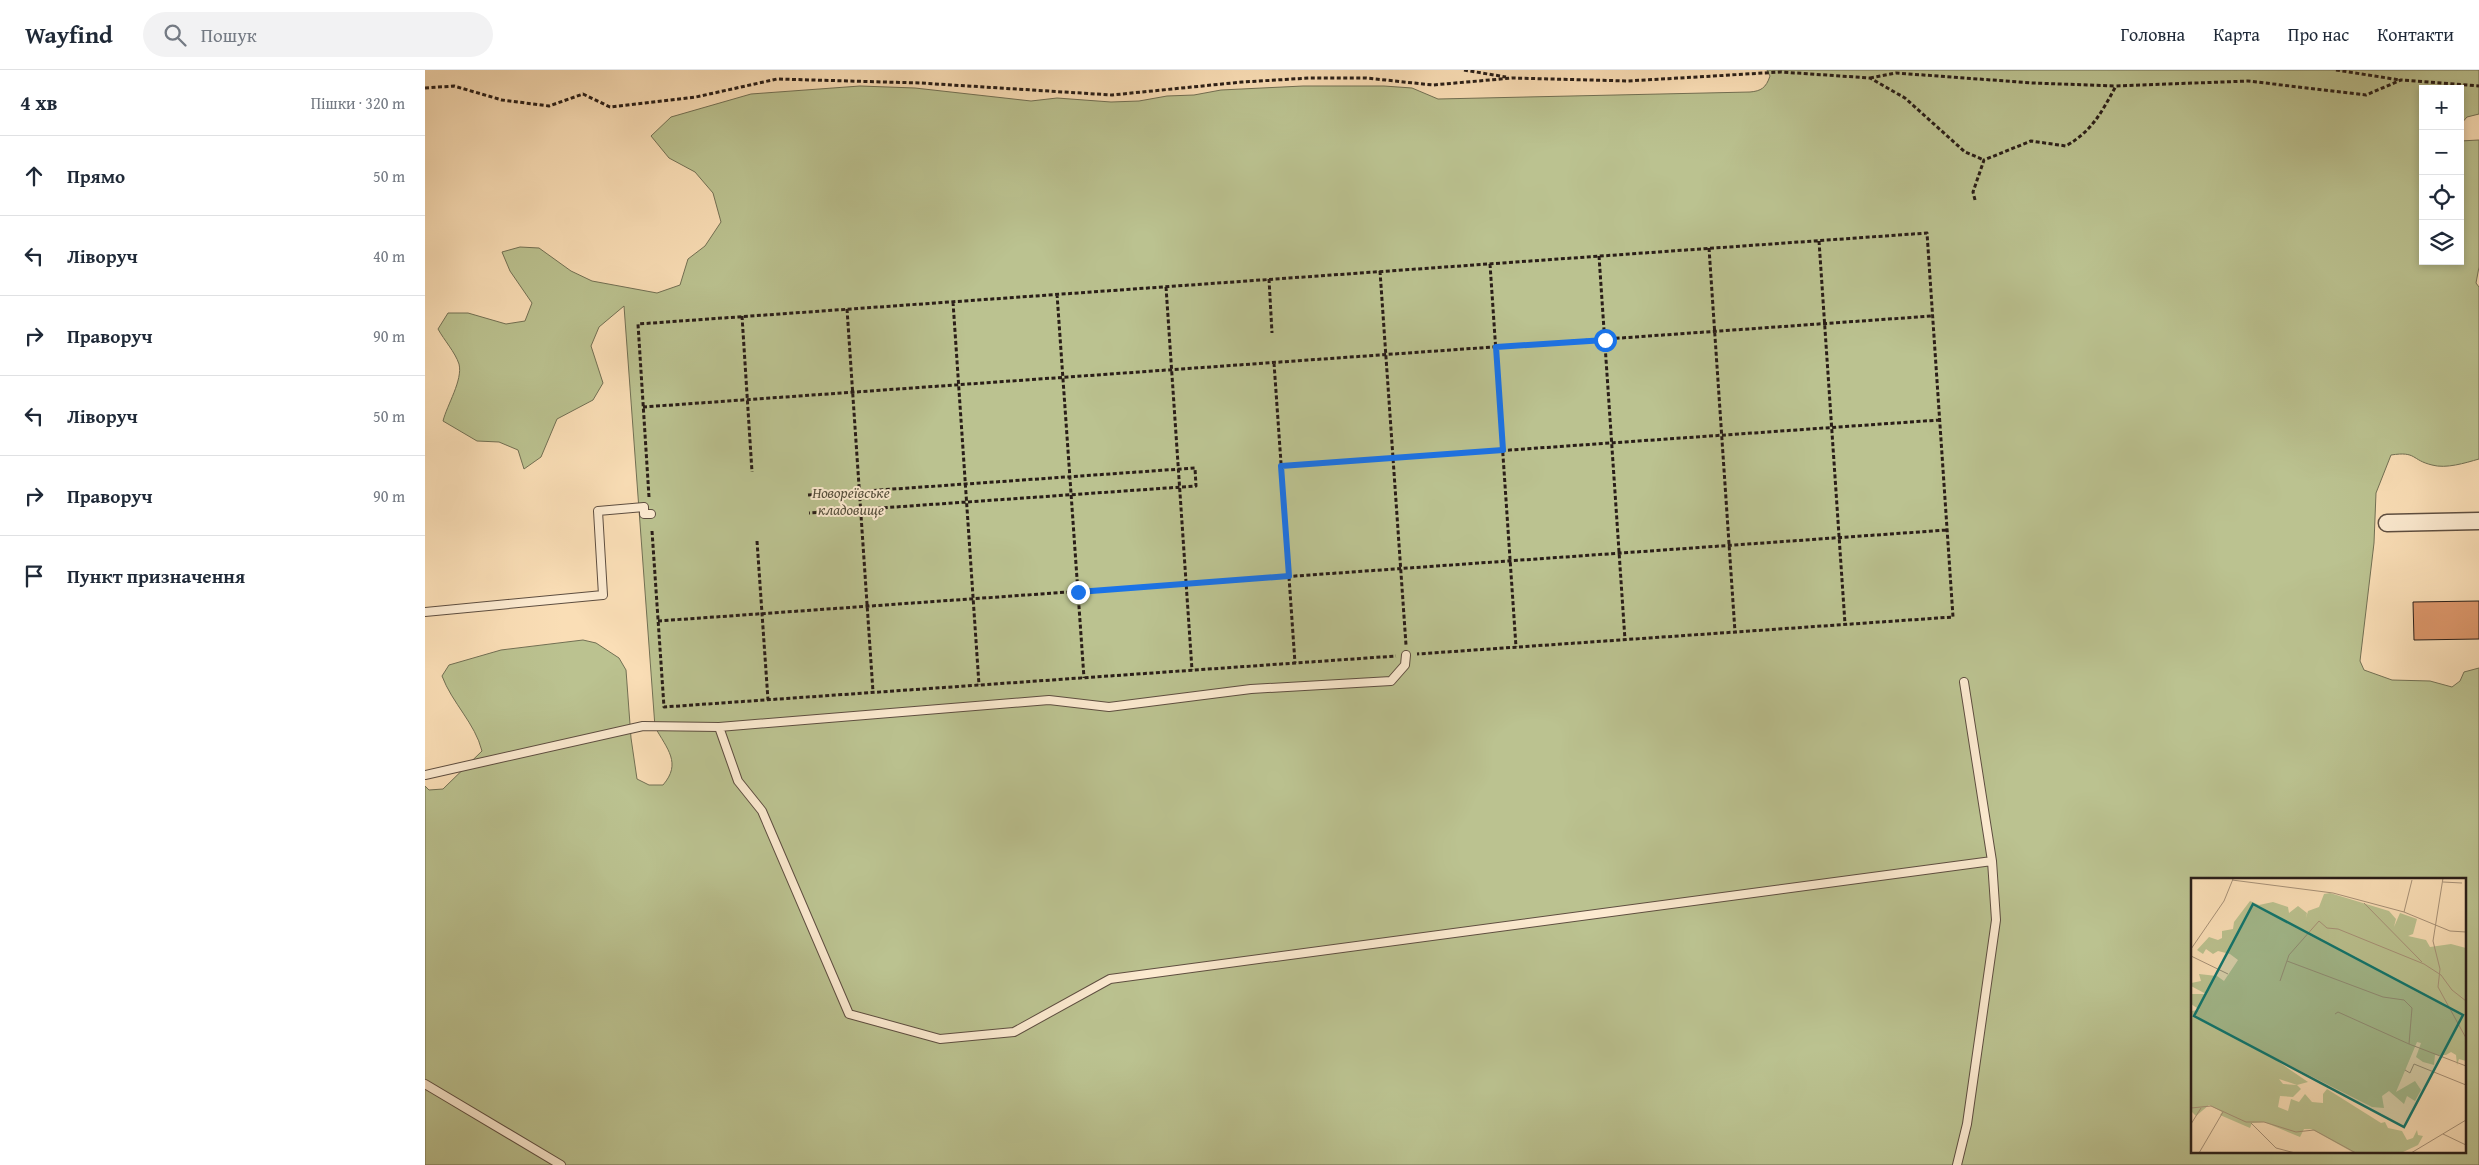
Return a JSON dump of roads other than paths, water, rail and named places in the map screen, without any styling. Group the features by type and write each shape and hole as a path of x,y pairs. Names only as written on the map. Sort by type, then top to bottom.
{"street":[{"path":"2387,523 2479,521"}],"lane":[{"path":"425,612 603,595 598,511 644,507 644,514 651,514"},
{"path":"425,775 643,726 719,727 1049,700 1109,707 1251,690 1391,681 1405,665 1407,655"},
{"path":"1957,1165 1967,1124 1996,920 1992,861 1964,682"},
{"path":"719,727 738,782 762,811 849,1014 940,1039 1014,1032 1110,979 1992,861"},
{"path":"425,1084 561,1165"}],"park label":[{"name":"Новореївське кладовище","path":"851,500"}]}
